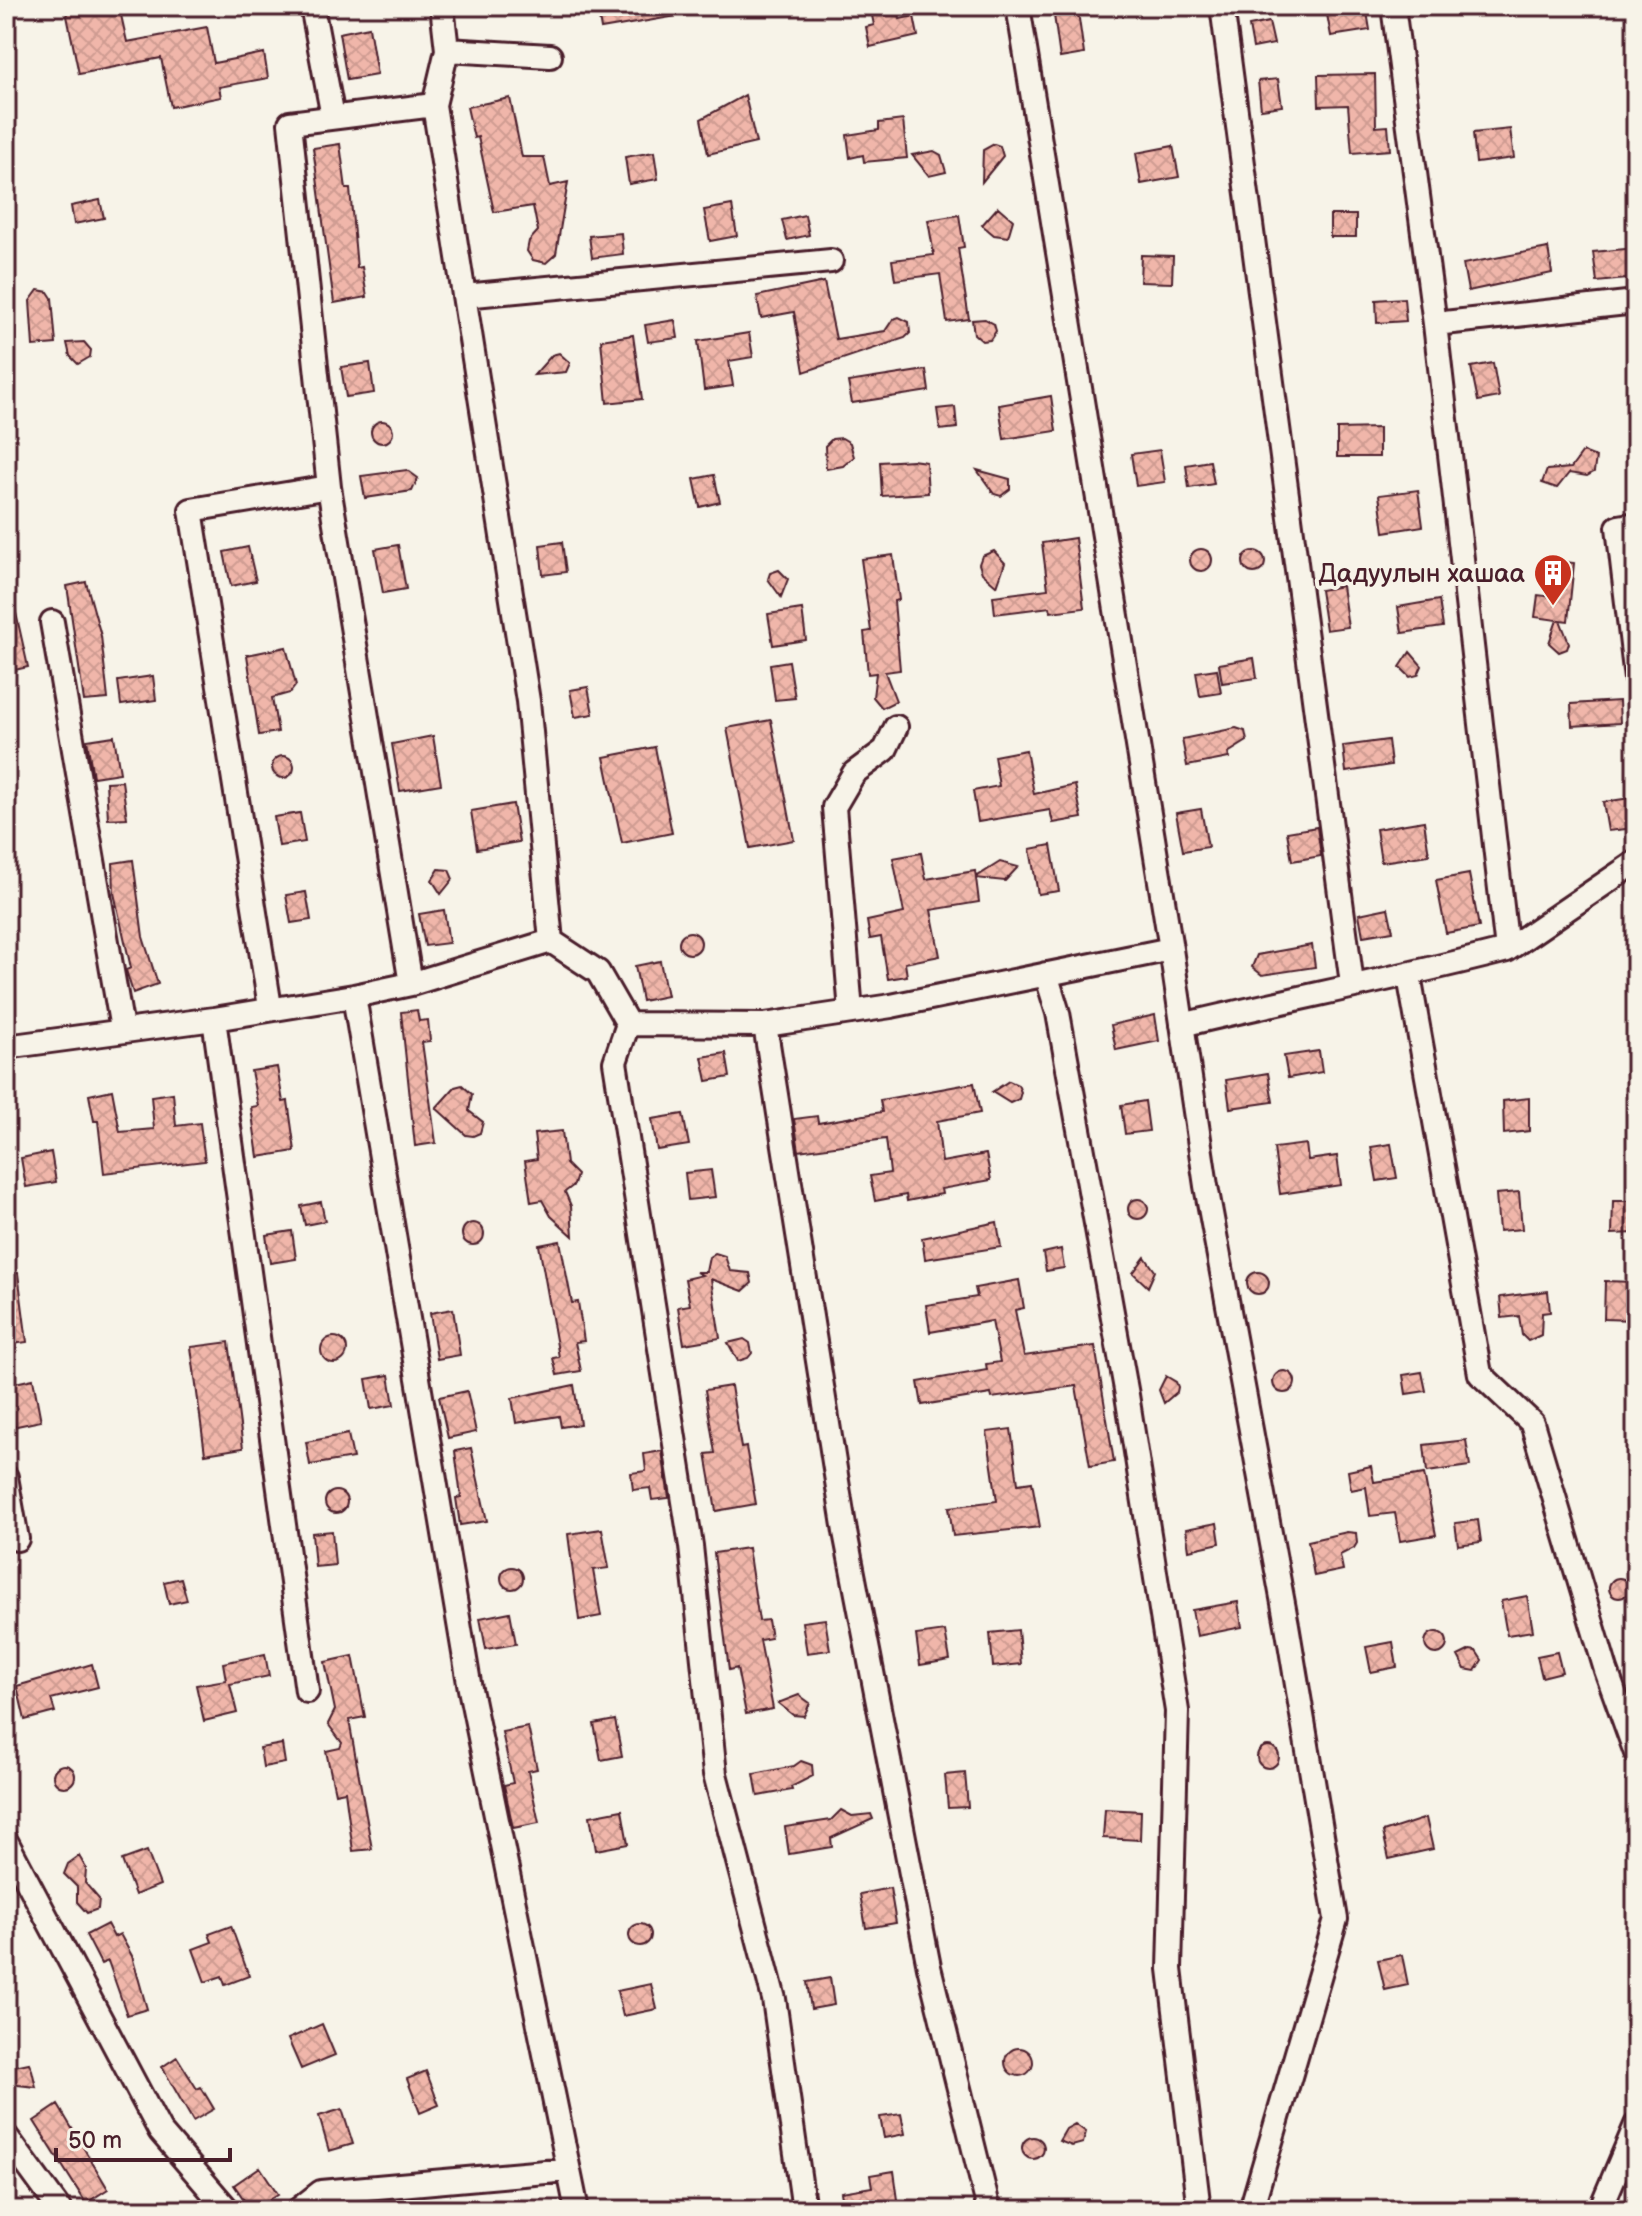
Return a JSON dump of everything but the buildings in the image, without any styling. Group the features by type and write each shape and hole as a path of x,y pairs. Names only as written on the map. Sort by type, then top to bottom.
{"street":[{"path":"312,6 333,117"},
{"path":"442,6 447,50 434,105 528,701 551,941"},
{"path":"1018,6 1171,949 1206,1186 1287,1625 1336,1919 1251,2210"},
{"path":"1222,6 1352,984"},
{"path":"1393,6 1435,324 1507,950"},
{"path":"447,50 550,56"},
{"path":"411,984 329,487 290,123 434,105"},
{"path":"464,296 831,261"},
{"path":"1435,324 1636,302"},
{"path":"270,1007 191,510 329,487"},
{"path":"1636,524 1618,527 1636,679"},
{"path":"52,622 122,1029"},
{"path":"851,1012 834,807 854,773 885,750 896,727"},
{"path":"1182,1025 1352,984 1409,976 1507,950 1636,862"},
{"path":"6,1047 214,1019 270,1007 354,996 411,984 551,941"},
{"path":"551,941 598,972 628,1024 615,1062 691,1546 715,1774 774,1999 804,2210"},
{"path":"628,1024 765,1025 851,1012 1171,949"},
{"path":"1046,974 1058,1013 1121,1364 1177,1711 1170,1969 1199,2210"},
{"path":"1409,976 1480,1374 1532,1423 1606,1670 1636,1753"},
{"path":"354,996 470,1689 577,2210"},
{"path":"214,1019 307,1691"},
{"path":"765,1025 845,1532 929,1967 989,2210"},
{"path":"6,1477 17,1539"},
{"path":"6,1841 160,2131 228,2210"},
{"path":"1600,2210 1636,2125"},
{"path":"6,2136 60,2210"},
{"path":"298,2210 321,2192 568,2170"}],"place":[{"name":"Дадуулын хашаа","path":"1553,607"}]}
